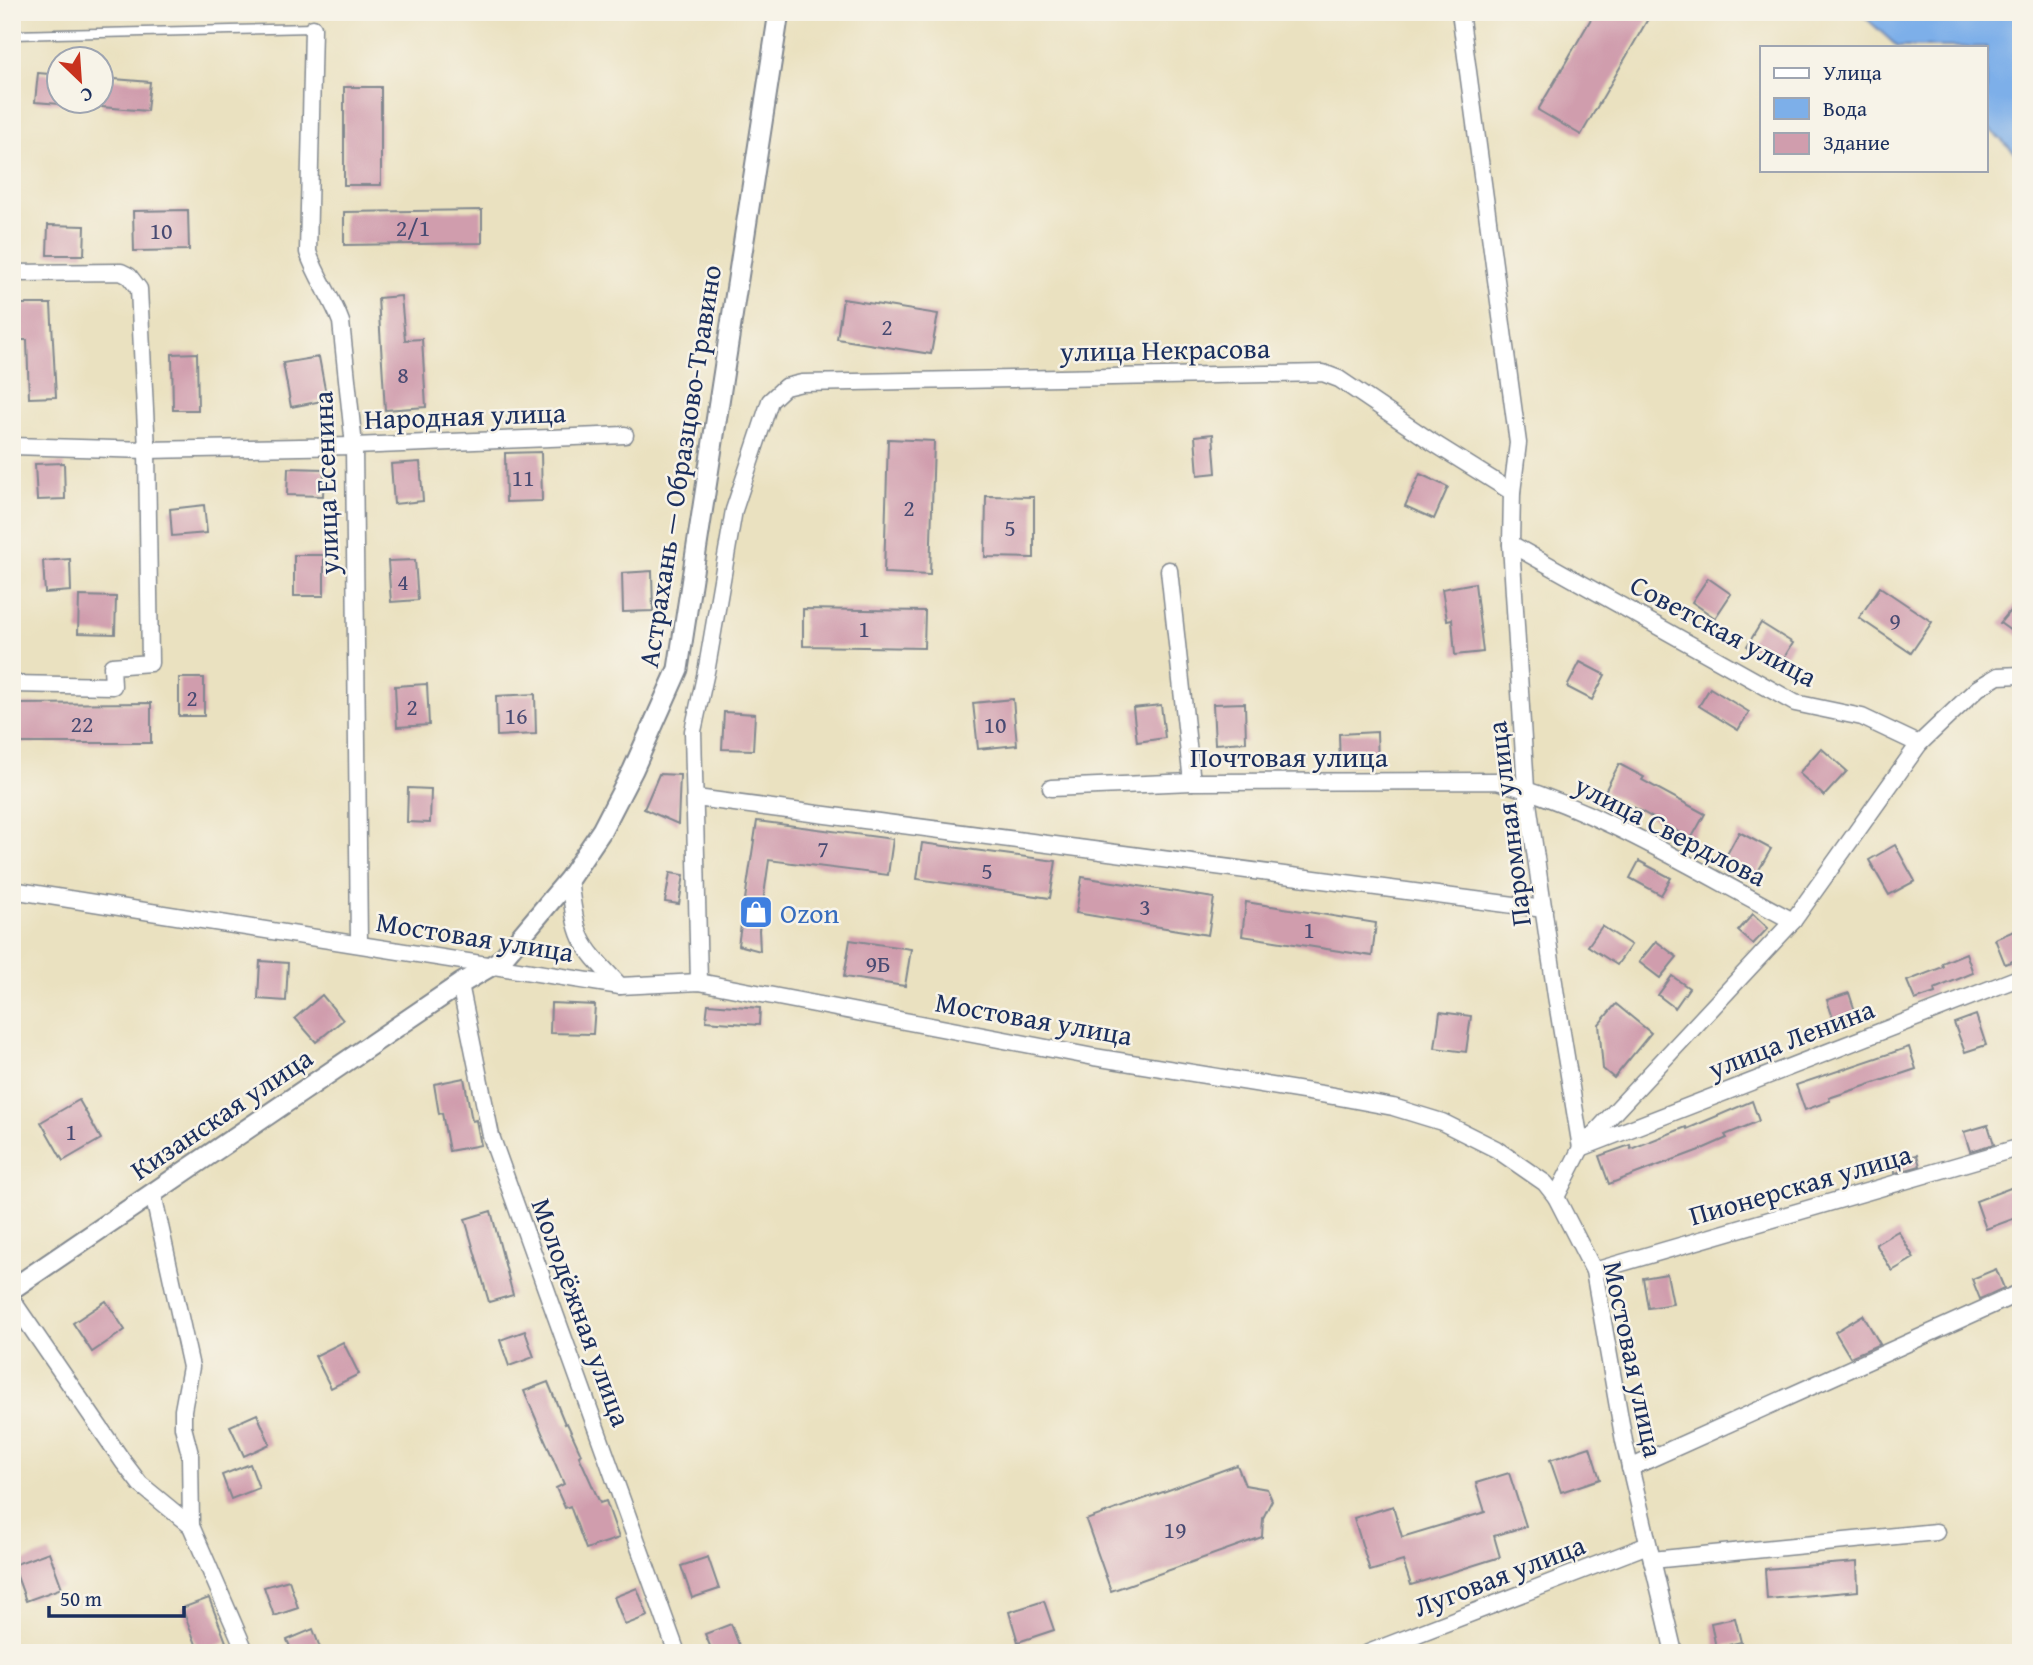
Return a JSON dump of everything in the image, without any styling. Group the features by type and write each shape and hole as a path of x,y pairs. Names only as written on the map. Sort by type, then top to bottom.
{"street":[{"name":"Астрахань — Образцово-Травино","path":"460,984 501,960 569,878 608,818 633,770 678,669 779,12"},
{"name":"Паромная улица","path":"1460,12 1518,443 1512,492 1511,544 1526,789 1581,1148"},
{"name":"улица Есенина","path":"313,28 308,253 313,269 334,303 341,322 354,446 359,944"},
{"path":"12,273 121,272 135,282 141,297 147,450 150,663 113,666 114,686 12,684"},
{"name":"улица Некрасова","path":"696,798 693,731 734,510 770,401 785,387 802,383 1323,373 1339,379 1512,492"},
{"name":"Народная улица","path":"12,446 147,450 354,446 625,435"},
{"name":"Советская улица","path":"1511,544 1788,700 1862,717 1919,744"},
{"path":"1169,570 1192,782"},
{"path":"1556,1197 1581,1148 1793,921 1919,744 1978,688 1998,676 2021,674"},
{"name":"Почтовая улица","path":"1051,788 1192,782 1497,781 1526,789"},
{"name":"улица Свердлова","path":"1526,789 1620,830 1793,921"},
{"path":"699,982 696,798 1544,909"},
{"path":"569,878 576,923 581,937 588,951 620,985"},
{"name":"Мостовая улица","path":"12,890 620,985 699,982 1094,1056 1393,1107 1442,1122 1496,1149 1545,1183 1556,1197 1594,1271 1630,1468 1674,1653"},
{"name":"улица Ленина","path":"1581,1148 2021,977"},
{"name":"Кизанская улица","path":"12,1289 460,984"},
{"name":"Молодёжная улица","path":"460,984 491,1136 677,1653"},
{"name":"Пионерская улица","path":"1594,1271 2021,1147"},
{"path":"153,1194 191,1367 183,1418 190,1454 191,1526 246,1653"},
{"path":"1630,1468 2021,1292"},
{"path":"12,1300 124,1464 140,1484 191,1526"},
{"name":"Луговая улица","path":"1368,1653 1389,1650 1650,1553 1936,1532"}],"lane":[{"path":"12,35 313,28"}],"water":[{"path":"1859,12 2021,12 2021,158 1988,128 1988,46 1897,46"}],"building":[{"path":"1595,12 1652,12 1581,135 1538,110"},
{"path":"38,73 46,74 46,103 35,102"},
{"path":"116,79 150,82 147,111 116,108"},
{"path":"344,87 381,87 381,185 344,185"},
{"path":"188,210 189,250 134,251 133,211"},
{"path":"482,210 482,243 344,245 344,212"},
{"path":"48,225 85,226 84,255 47,255"},
{"path":"401,296 405,340 422,339 426,407 385,410 378,298"},
{"path":"843,299 938,314 931,354 837,339"},
{"path":"12,304 51,304 56,397 29,398 27,340 12,340"},
{"path":"197,353 198,410 173,410 172,354"},
{"path":"319,357 327,400 291,407 283,363"},
{"path":"1213,434 1216,473 1198,475 1195,436"},
{"path":"888,439 934,441 930,575 884,573"},
{"path":"541,452 542,501 506,502 505,453"},
{"path":"420,462 423,501 394,504 391,464"},
{"path":"64,463 65,499 37,500 35,464"},
{"path":"288,468 324,469 323,496 287,495"},
{"path":"1420,474 1448,487 1434,519 1405,506"},
{"path":"986,496 1034,497 1034,558 985,557"},
{"path":"204,505 207,533 172,536 170,509"},
{"path":"294,555 324,555 324,596 294,596"},
{"path":"70,559 71,591 45,593 43,561"},
{"path":"415,560 418,600 391,602 388,561"},
{"path":"652,571 653,611 623,612 622,573"},
{"path":"1708,578 1731,594 1715,618 1692,602"},
{"path":"1475,583 1483,652 1455,655 1452,619 1447,620 1442,589"},
{"path":"1880,587 1932,622 1911,653 1859,618"},
{"path":"79,596 116,597 115,634 78,633"},
{"path":"2021,597 2021,638 2000,623"},
{"path":"803,609 925,611 924,648 803,646"},
{"path":"1761,623 1793,643 1779,666 1747,646"},
{"path":"1580,662 1605,675 1592,700 1567,687"},
{"path":"179,678 204,678 204,716 179,716"},
{"path":"427,684 429,725 397,727 395,686"},
{"path":"1710,688 1749,712 1738,730 1699,706"},
{"path":"535,694 536,734 497,736 496,696"},
{"path":"1013,699 1017,745 978,749 973,703"},
{"path":"151,703 151,743 12,743 12,704"},
{"path":"1245,703 1246,742 1215,744 1213,704"},
{"path":"1161,705 1165,738 1137,742 1133,708"},
{"path":"724,712 755,714 753,750 722,749"},
{"path":"1377,732 1378,764 1340,765 1339,734"},
{"path":"1821,748 1847,771 1824,796 1799,773"},
{"path":"1619,764 1644,777 1642,780 1705,814 1691,839 1605,791"},
{"path":"659,774 680,775 678,824 644,809"},
{"path":"408,788 431,789 430,823 407,822"},
{"path":"757,821 893,839 888,875 769,860 759,930 760,951 738,945"},
{"path":"1739,832 1771,849 1756,875 1725,858"},
{"path":"922,843 1056,861 1050,898 917,879"},
{"path":"1895,845 1915,881 1889,895 1869,860"},
{"path":"1639,861 1671,878 1661,895 1630,878"},
{"path":"670,873 684,875 679,904 665,902"},
{"path":"1082,877 1214,898 1208,935 1076,913"},
{"path":"1246,902 1376,923 1372,956 1242,936"},
{"path":"1753,914 1768,928 1753,944 1738,931"},
{"path":"1602,926 1631,945 1617,965 1588,946"},
{"path":"2021,928 2021,958 2005,964 1995,939"},
{"path":"850,940 911,949 905,986 844,977"},
{"path":"1656,941 1677,957 1660,978 1639,962"},
{"path":"1966,953 1973,973 1915,1000 1907,981 1943,967 1942,963"},
{"path":"260,961 288,963 286,1001 258,999"},
{"path":"1672,976 1689,988 1675,1008 1658,995"},
{"path":"1849,993 1857,1017 1835,1024 1827,1000"},
{"path":"322,995 343,1020 316,1042 295,1018"},
{"path":"551,1003 595,1005 593,1034 550,1033"},
{"path":"708,1004 760,1008 759,1025 706,1021"},
{"path":"1616,1004 1651,1033 1614,1078 1603,1069 1599,1024"},
{"path":"1440,1012 1471,1016 1466,1052 1435,1048"},
{"path":"1976,1015 1986,1045 1965,1052 1954,1023"},
{"path":"1909,1047 1916,1069 1829,1098 1830,1101 1805,1110 1796,1085"},
{"path":"464,1078 472,1121 476,1120 481,1145 449,1151 434,1084"},
{"path":"79,1100 101,1139 63,1161 41,1122"},
{"path":"1752,1101 1759,1121 1725,1135 1727,1138 1702,1149 1609,1184 1599,1156 1630,1145 1631,1149 1686,1127 1687,1129"},
{"path":"1988,1125 1994,1144 1970,1151 1964,1132"},
{"path":"1917,1155 1920,1166 1895,1173 1893,1161"},
{"path":"2021,1184 2021,1216 1986,1229 1976,1201"},
{"path":"491,1211 513,1295 489,1302 465,1219"},
{"path":"1898,1231 1914,1258 1892,1271 1876,1244"},
{"path":"1996,1269 2004,1288 1980,1299 1972,1279"},
{"path":"1667,1274 1673,1304 1648,1308 1643,1278"},
{"path":"106,1301 125,1330 92,1352 73,1323"},
{"path":"1863,1315 1880,1344 1850,1357 1835,1332"},
{"path":"525,1331 534,1357 509,1366 500,1340"},
{"path":"343,1342 359,1374 331,1388 315,1356"},
{"path":"548,1382 600,1503 606,1501 619,1538 586,1549 570,1506 565,1508 556,1488 564,1484 524,1391"},
{"path":"257,1414 270,1444 244,1456 230,1426"},
{"path":"1590,1447 1600,1479 1561,1492 1550,1460"},
{"path":"250,1464 259,1488 231,1499 222,1475"},
{"path":"1237,1465 1245,1485 1267,1489 1272,1500 1263,1518 1262,1537 1111,1591 1086,1520"},
{"path":"1509,1473 1526,1526 1494,1536 1500,1557 1411,1585 1403,1561 1370,1571 1354,1518 1393,1506 1402,1537 1485,1512 1476,1483"},
{"path":"49,1552 62,1588 26,1601 13,1565"},
{"path":"708,1557 719,1589 692,1598 681,1566"},
{"path":"1857,1562 1858,1591 1767,1599 1765,1569"},
{"path":"289,1580 298,1608 274,1616 264,1587"},
{"path":"637,1588 648,1616 625,1625 614,1597"},
{"path":"209,1598 226,1642 199,1652 182,1608"},
{"path":"1044,1601 1054,1630 1018,1642 1009,1612"},
{"path":"1735,1618 1741,1642 1716,1648 1711,1623"},
{"path":"731,1624 742,1653 713,1653 705,1634"},
{"path":"313,1629 322,1653 293,1653 287,1640"}],"place":[{"name":"Ozon","path":"756,912"}]}
